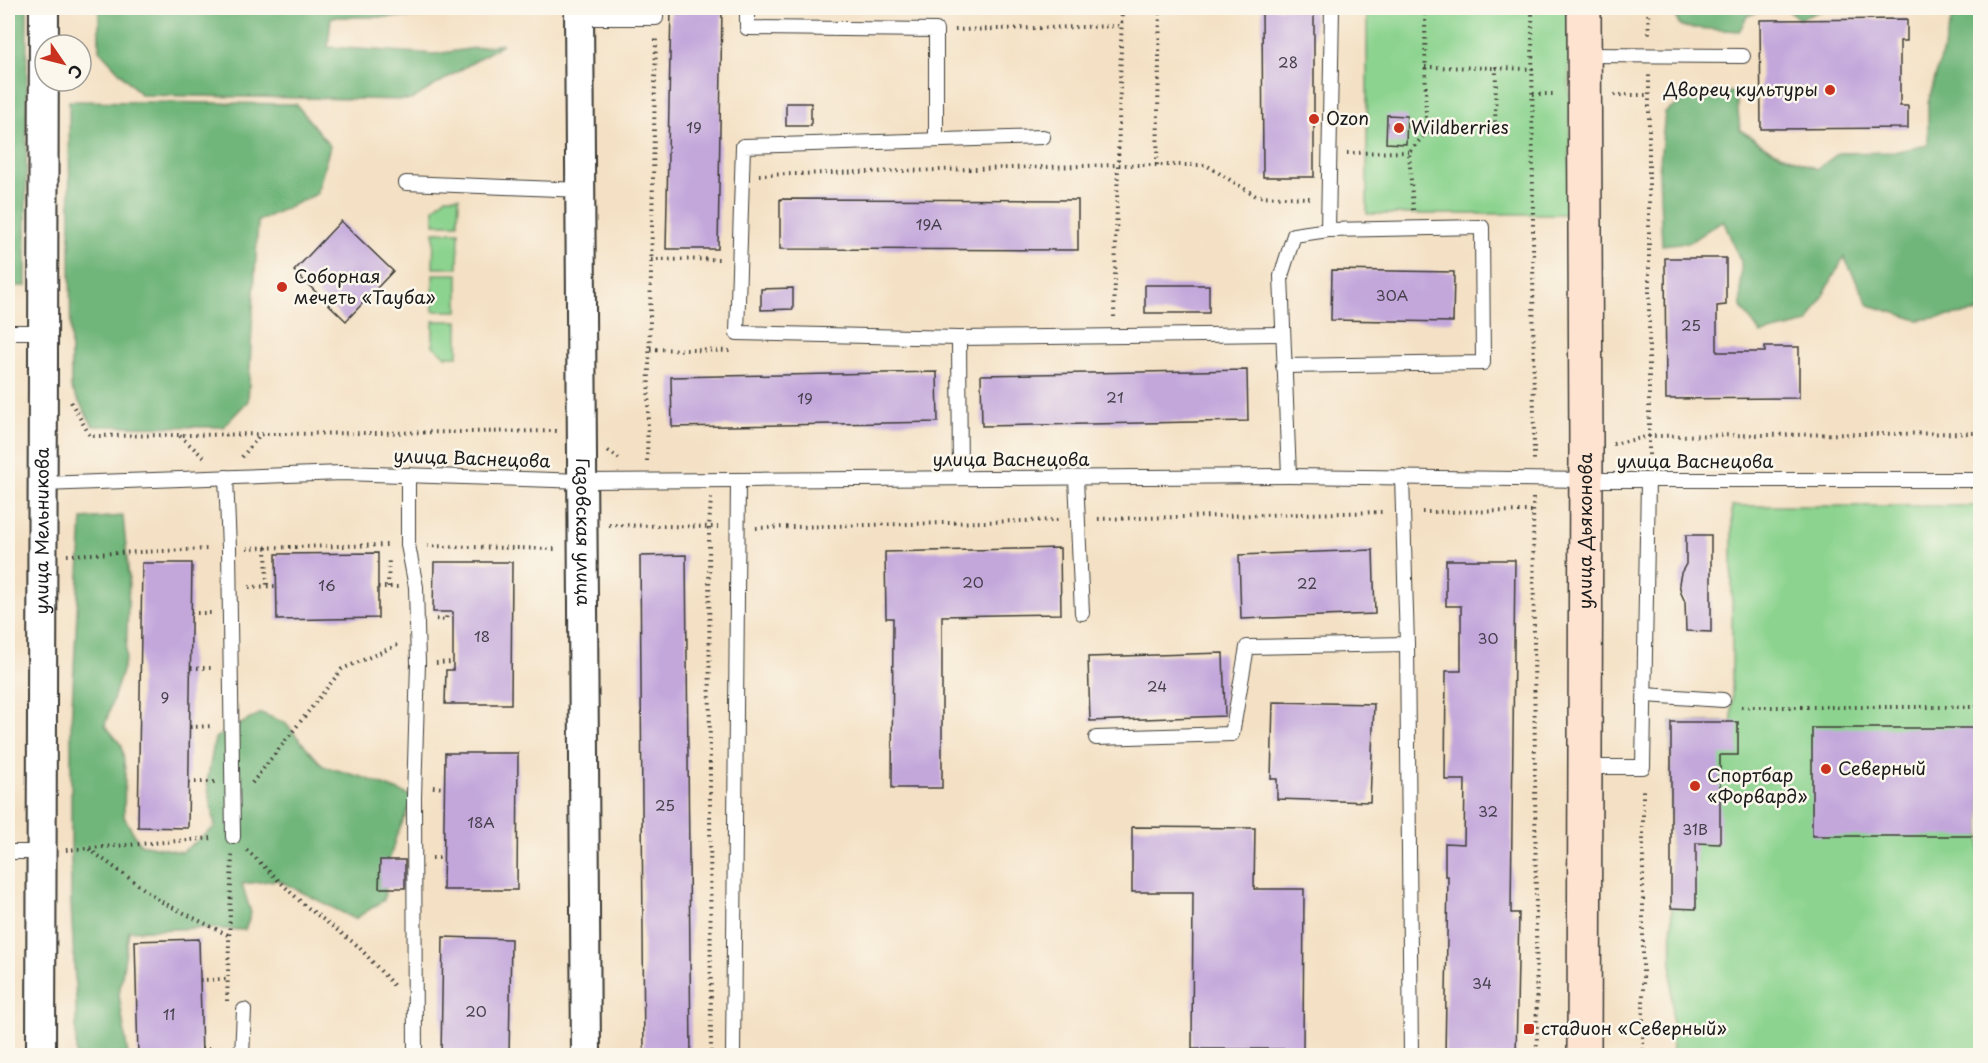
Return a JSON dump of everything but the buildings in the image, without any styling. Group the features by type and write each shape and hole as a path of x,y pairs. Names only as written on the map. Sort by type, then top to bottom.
{"main road":[{"name":"улица Дьяконова","path":"1584,8 1586,465 1584,1056"}],"street":[{"name":"улица Мельникова","path":"41,1056 44,8"},
{"name":"Газовская улица","path":"579,13 584,481 586,1056"}],"lane":[{"path":"747,8 747,28 936,30 936,139"},
{"path":"1328,230 1332,8"},
{"path":"579,13 656,13"},
{"path":"1584,55 1743,56"},
{"path":"1043,137 743,146 737,333 958,338 1282,334"},
{"path":"406,183 582,190"},
{"path":"1283,366 1484,363 1482,227 1328,230 1294,235 1281,276 1283,366 1288,476"},
{"path":"8,332 43,332"},
{"path":"958,338 960,478"},
{"name":"улица Васнецова","path":"43,484 342,473 584,481 647,474 738,480 1288,476 1533,479 1586,465 1648,480 1980,480"},
{"path":"408,475 408,545 416,587 417,636 414,796 415,1056"},
{"path":"226,477 230,548 233,837"},
{"path":"1076,477 1082,613"},
{"path":"1402,477 1407,644 1411,1056"},
{"path":"733,1056 738,480"},
{"path":"1585,767 1643,767 1648,480"},
{"path":"1096,738 1232,734 1247,647 1407,644"},
{"path":"1645,695 1724,700"},
{"path":"8,852 42,852"},
{"path":"242,1056 244,1010"}],"path":[{"path":"1114,336 1122,8"},
{"path":"1157,165 1160,8"},
{"path":"1414,228 1409,152 1426,133 1425,8"},
{"path":"1532,8 1533,511 1538,1056"},
{"path":"1648,8 1650,436 1648,480"},
{"path":"43,394 67,396 90,436 583,431 620,460 647,474 656,13"},
{"path":"936,30 1121,26"},
{"path":"1425,67 1533,69"},
{"path":"1426,133 1495,132 1496,68"},
{"path":"1330,153 1409,152"},
{"path":"742,175 1118,165 1206,165 1256,196 1329,199"},
{"path":"651,260 740,259"},
{"path":"8,332 8,464"},
{"path":"1586,465 1650,436 1980,433"},
{"path":"1534,462 1544,459"},
{"path":"610,524 738,528 1533,511"},
{"path":"709,527 711,1056"},
{"path":"388,587 389,545"},
{"path":"42,555 389,545 584,549"},
{"path":"266,548 267,586"},
{"path":"230,588 277,586"},
{"path":"233,807 342,669 417,636"},
{"path":"1724,700 1731,706 1980,707"},
{"path":"1643,767 1643,1056"},
{"path":"42,852 233,837 303,904 358,946 414,1008"},
{"path":"227,1002 233,837"},
{"path":"89,848 162,902 230,936"},
{"path":"200,980 228,979"},
{"path":"225,1056 226,1037"},
{"path":"202,1049 225,1049"}],"green space":[{"path":"8,8 27,8 26,286 8,286"},
{"path":"99,8 459,8 421,17 331,17 328,47 435,54 503,44 411,100 141,95 99,50"},
{"path":"1367,8 1569,8 1570,214 1367,214"},
{"path":"1670,8 1769,8 1747,16 1740,31 1681,27"},
{"path":"1785,8 1829,8 1799,19"},
{"path":"1961,8 1980,8 1980,312 1918,320 1869,305 1844,257 1808,323 1761,334 1741,307 1741,262 1723,220 1690,242 1662,245 1659,171 1665,113 1694,93 1736,92 1740,130 1771,150 1817,169 1839,153 1893,152 1928,145 1928,103 1952,18"},
{"path":"69,101 296,104 330,146 317,194 258,221 248,401 223,427 93,426 71,388"},
{"path":"446,197 459,197 458,224 434,224 434,208"},
{"path":"434,232 459,232 458,268 433,268"},
{"path":"433,274 458,274 458,311 433,311"},
{"path":"433,321 458,321 458,356 446,356 433,346"},
{"name":"Северный","path":"1732,506 1980,506 1980,1055 1672,1055 1671,722 1732,722"},
{"path":"123,516 129,579 126,658 105,725 122,746 125,770 124,817 140,844 182,852 215,827 207,782 215,738 261,713 285,723 323,766 365,778 414,797 396,837 389,861 384,900 355,919 278,880 242,884 251,913 245,930 200,928 129,931 119,995 128,1055 76,1056 71,904 71,724 82,519"}],"place":[{"name":"Дворец культуры","path":"1830,90"},
{"name":"Ozon","path":"1314,119"},
{"name":"Wildberries","path":"1399,128"},
{"name":"Соборная мечеть «Тауба»","path":"282,287"},
{"name":"Северный","path":"1826,769"},
{"name":"Спортбар «Форвард»","path":"1695,786"},
{"name":"стадион «Северный»","path":"1529,1029"}]}
